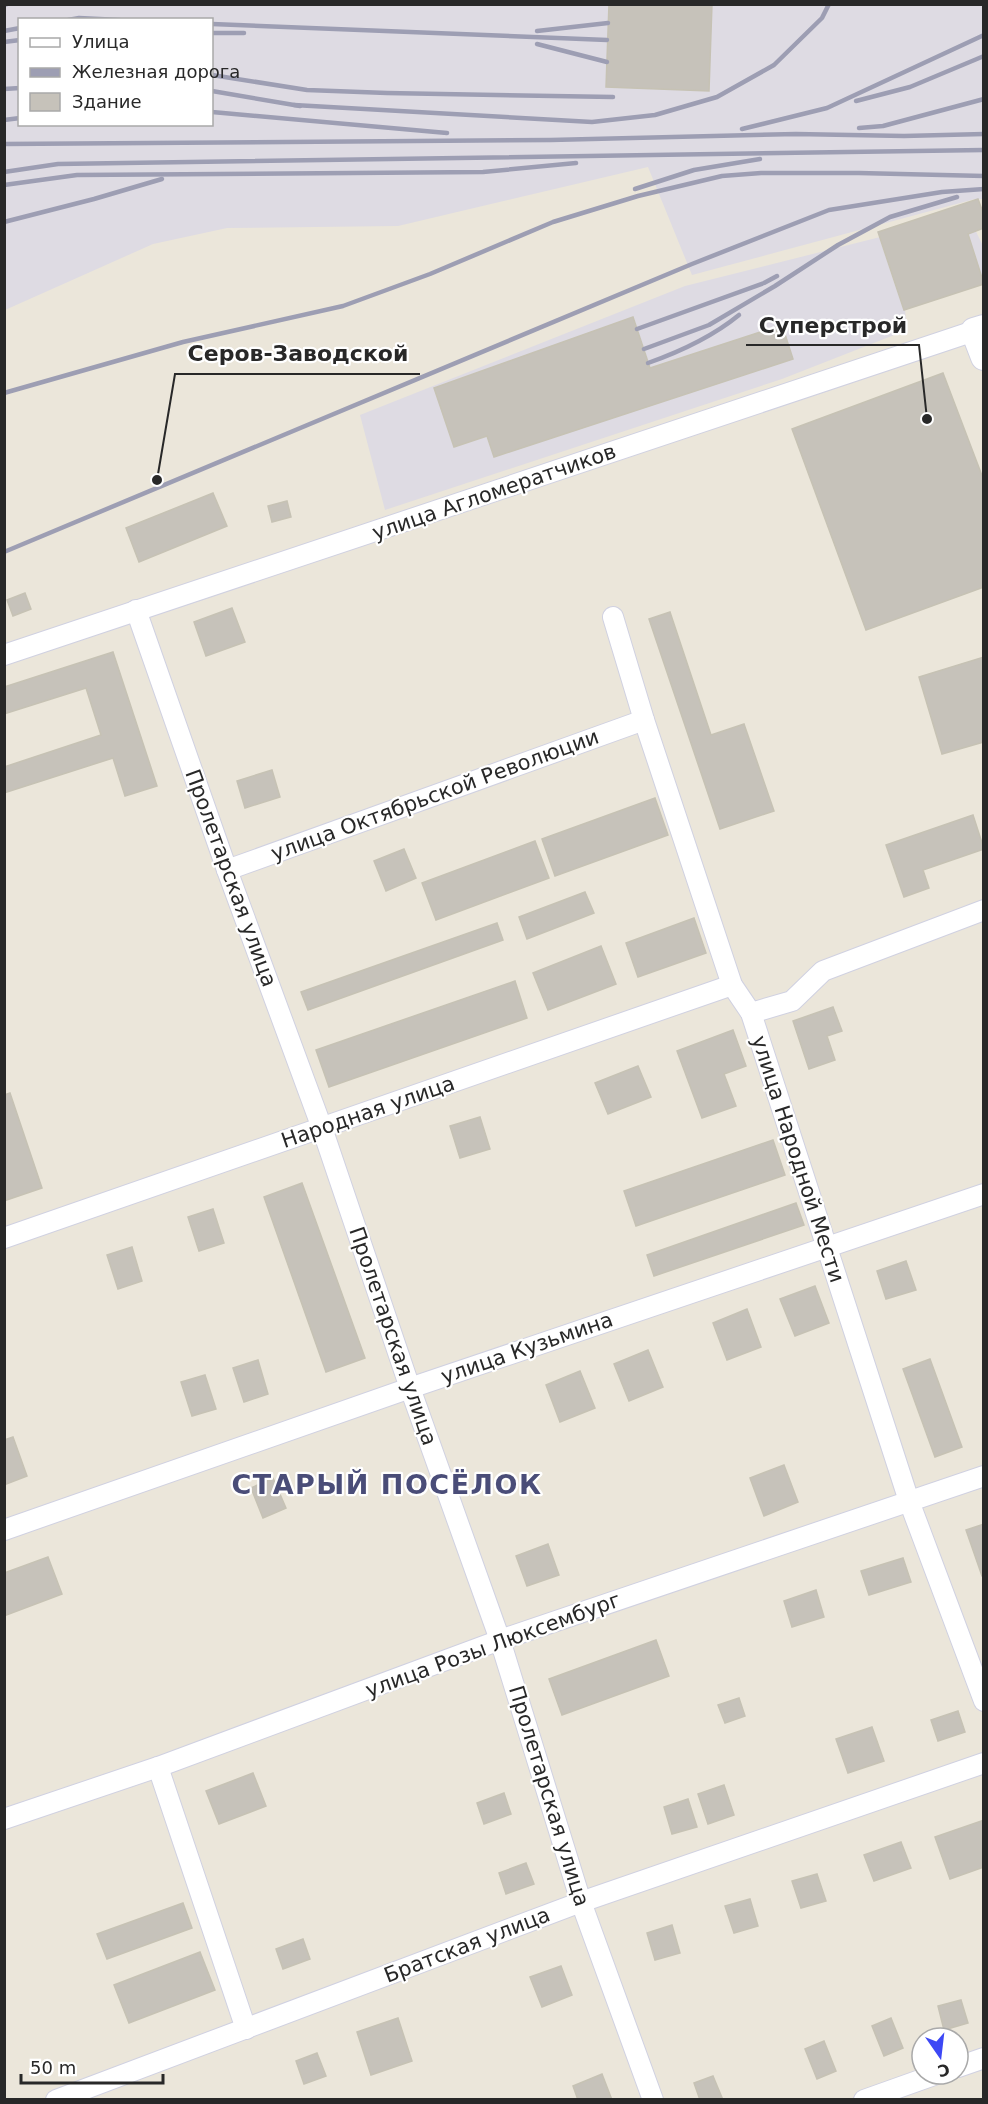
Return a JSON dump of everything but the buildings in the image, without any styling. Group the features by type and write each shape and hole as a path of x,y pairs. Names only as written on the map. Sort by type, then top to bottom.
{"street":[{"path":"979,329 984,357"},
{"name":"улица Агломератчиков","path":"4,655 979,329"},
{"name":"Пролетарская улица","path":"136,610 227,870 322,1128 410,1388 500,1640 581,1902 653,2100"},
{"name":"улица Народной Мести","path":"613,617 644,720 732,985 751,1013 909,1501 984,1701"},
{"name":"улица Октябрьской Революции","path":"227,870 644,720"},
{"path":"751,1013 792,1000 824,971 984,910"},
{"name":"Народная улица","path":"4,1238 732,985"},
{"name":"улица Кузьмина","path":"4,1530 410,1388 984,1194"},
{"name":"улица Розы Люксембург","path":"4,1819 158,1767 500,1640 984,1476"},
{"name":"Братская улица","path":"56,2100 581,1902 984,1763"},
{"path":"158,1767 246,2030"},
{"path":"864,2100 910,2084"}],"shaded area":[{"path":"5,5 983,5 983,199 975,199 692,275 648,167 398,226 227,228 153,244 5,310"},
{"path":"968,215 983,246 983,284 905,310 907,330 782,379 385,510 360,415 685,286"}],"railway":[{"path":"294,105 592,122 655,115 717,97 774,65 822,18 829,4"},
{"path":"537,31 608,23"},
{"path":"213,24 607,40"},
{"path":"4,31 18,28"},
{"path":"213,33 244,33"},
{"path":"742,129 827,108 984,35"},
{"path":"4,42 18,40"},
{"path":"537,44 607,62"},
{"path":"856,101 910,87 984,56"},
{"path":"213,75 307,90 613,97"},
{"path":"4,89 18,88"},
{"path":"213,91 300,106"},
{"path":"859,128 883,126 984,99"},
{"path":"213,112 447,133"},
{"path":"4,120 18,118"},
{"path":"4,144 551,140 796,134 904,136 984,134"},
{"path":"4,172 58,164 984,150"},
{"path":"635,189 694,170 760,159"},
{"path":"4,185 77,175 483,172 576,163"},
{"path":"4,393 183,342 343,306 430,274 553,222 638,196 722,176 761,173 984,176"},
{"path":"4,222 162,179"},
{"path":"4,552 692,264 829,210 942,192 984,189"},
{"path":"644,349 709,325 838,245 890,217 957,197"},
{"path":"637,329 764,283 777,276"},
{"path":"648,363 696,343 739,315"}],"place":[{"name":"Суперстрой","path":"927,419"},
{"name":"Серов-Заводской","path":"157,480"}],"district":[{"name":"СТАРЫЙ ПОСЁЛОК","path":"387,1484"}]}
